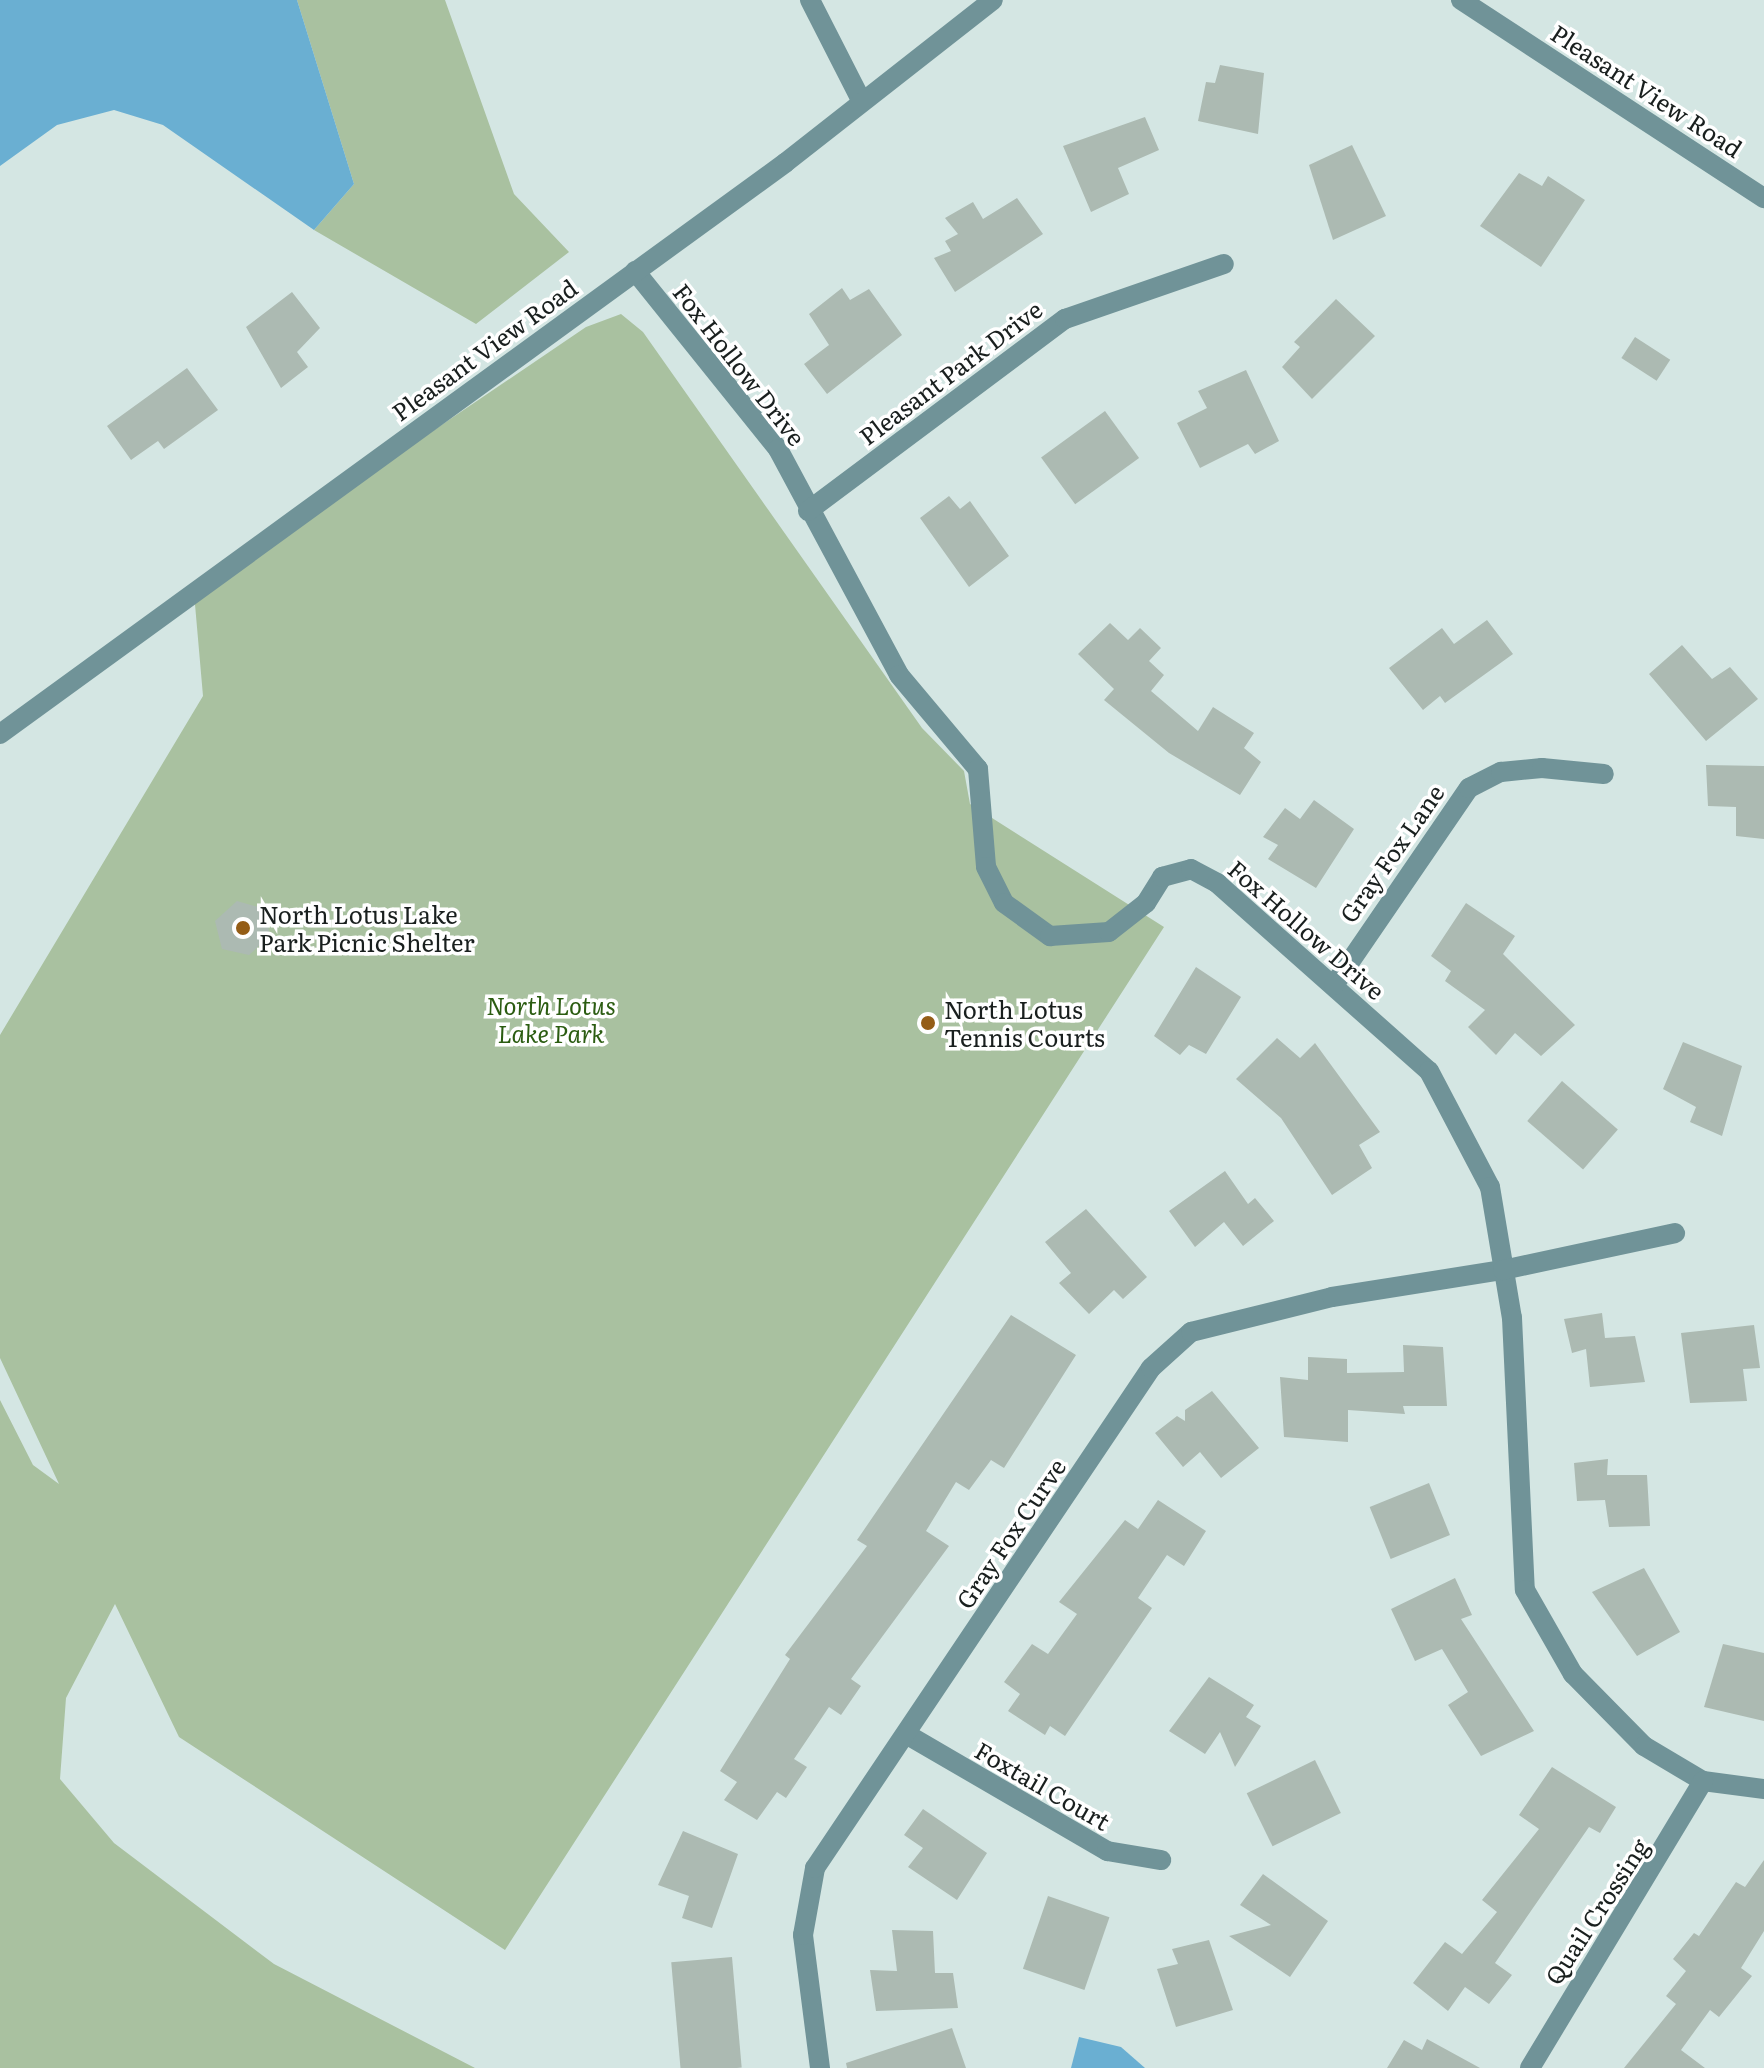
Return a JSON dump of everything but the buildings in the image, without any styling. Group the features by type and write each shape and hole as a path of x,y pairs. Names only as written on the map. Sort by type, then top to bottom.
{"street":[{"path":"810,0 862,102"},
{"name":"Pleasant View Road","path":"0,734 635,271 993,0"},
{"name":"Pleasant View Road","path":"1461,0 1764,198"},
{"name":"Pleasant Park Drive","path":"808,511 1065,319 1224,264"},
{"name":"Fox Hollow Drive","path":"635,271 778,449 808,511 899,675 978,769 986,867 1004,903 1050,936 1109,932 1146,903 1162,877 1191,869 1334,985 1429,1071 1490,1187 1503,1270 1525,1590 1573,1674 1644,1746 1703,1781 1764,1789"},
{"name":"Gray Fox Lane","path":"1334,985 1469,788 1501,772 1542,768 1604,774"},
{"name":"Gray Fox Curve","path":"820,2068 803,1935 815,1868 1151,1368 1191,1332 1332,1297 1503,1270 1675,1233"},
{"name":"Foxtail Court","path":"906,1734 1107,1851 1161,1860"},
{"name":"Quail Crossing","path":"1530,2068 1703,1781"}],"green space":[{"path":"297,0 445,0 514,194 569,252 476,324 314,230 354,184"},
{"name":"North Lotus Lake Park","path":"621,314 643,332 922,728 964,771 970,804 1164,927 505,1950 179,1737 115,1604 66,1698 60,1779 114,1843 274,1964 475,2068 0,2068 0,1400 33,1465 59,1484 0,1358 0,1035 203,696 194,593 586,327"}],"water":[{"path":"0,0 297,0 354,184 314,230 163,125 114,110 57,125 0,166"},
{"path":"1079,2037 1121,2047 1145,2068 1071,2068"}],"place":[{"name":"North Lotus Lake Park Picnic Shelter","path":"243,928"},
{"name":"North Lotus Tennis Courts","path":"928,1023"}]}
